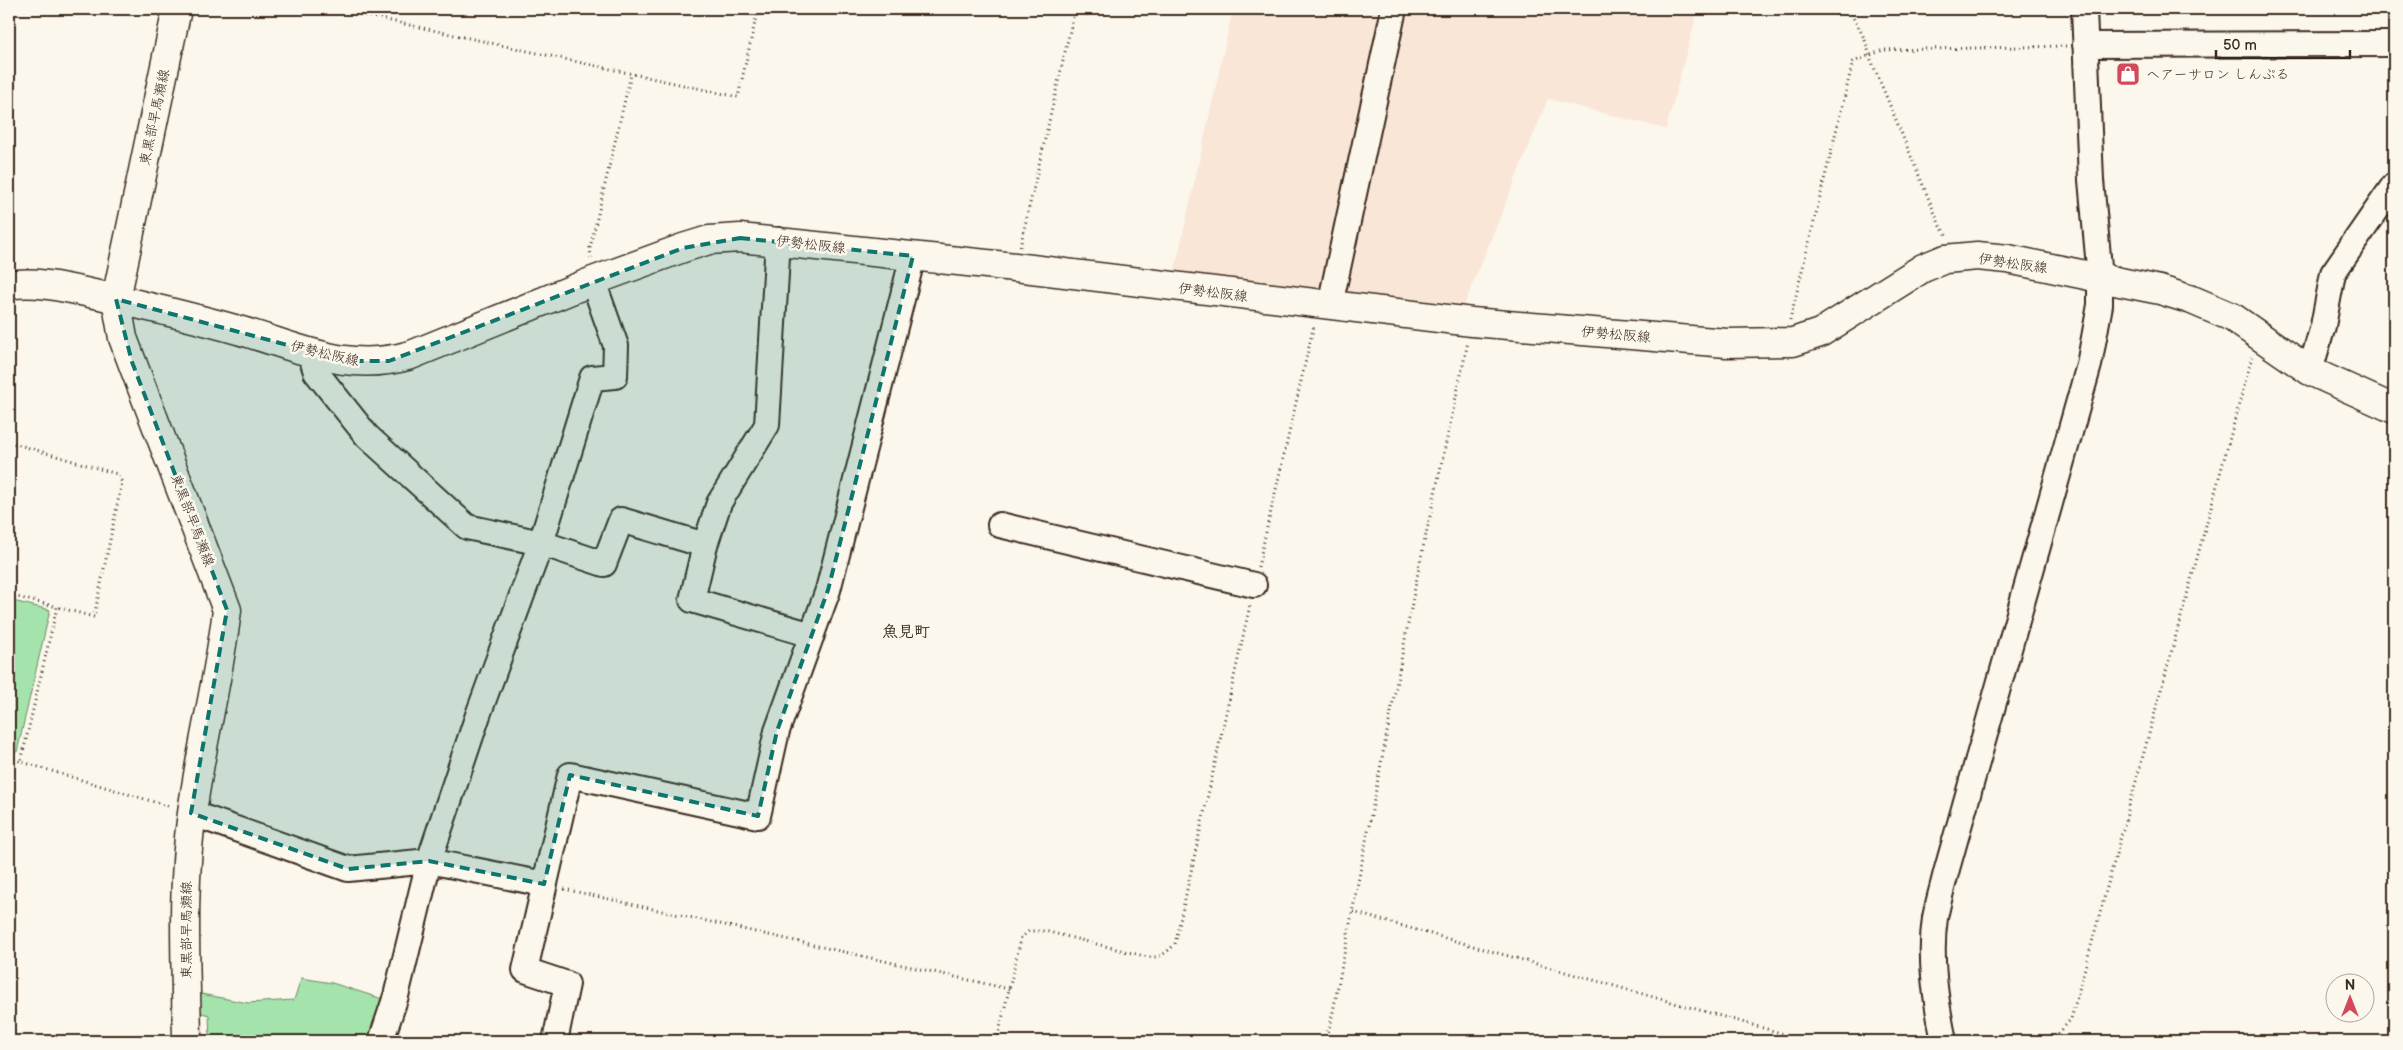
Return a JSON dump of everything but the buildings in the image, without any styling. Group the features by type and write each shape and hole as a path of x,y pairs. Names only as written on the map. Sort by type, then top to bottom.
{"main road":[{"name":"東黒部早馬瀬線","path":"177,9 116,299 129,354 227,610 222,648 192,813 185,883 187,1041"},
{"name":"伊勢松阪線","path":"9,285 39,285 65,288 116,299 239,330 310,353 347,361 389,361 410,355 594,282 709,240 740,238 778,240 1015,267 1472,322 1727,344 1793,342 1820,333 1923,268 1945,260 1977,256 2008,259 2160,290 2192,300 2232,317 2310,371 2394,409"}],"street":[{"path":"1324,305 1394,9"},
{"path":"1944,1041 1934,974 1935,918 1947,869 2089,366 2100,305 2100,278 2091,180 2084,9"},
{"path":"2085,46 2394,44"},
{"path":"2310,371 2323,326 2333,273 2394,185"},
{"path":"778,240 767,425 719,503 705,545 692,600 812,635"},
{"path":"555,1041 567,984 525,970 570,774 758,816 777,731 828,590 913,256"},
{"path":"381,1041 396,996 429,862 478,716 541,543 592,378 615,376 616,346 594,282"},
{"path":"310,353 316,372 367,436 467,527 541,543 604,564 621,520 705,545"},
{"path":"1000,525 1254,584"},
{"path":"192,813 348,869 429,862 544,884"}],"path":[{"path":"336,9 738,97 758,9"},
{"path":"1015,267 1075,9"},
{"path":"1849,9 1858,29 1867,42 1868,55 1940,226 1962,258"},
{"path":"1793,342 1788,326 1853,62 1883,50 2085,46"},
{"path":"594,282 590,248 631,74"},
{"path":"997,1041 1021,938 1029,931 1044,931 1148,957 1157,957 1165,954 1175,944 1254,584 1324,305"},
{"path":"1324,1041 1331,1022 1420,562 1472,322"},
{"path":"2052,1041 2071,1019 2252,357 2263,337"},
{"path":"9,442 117,474 122,482 94,617 9,595"},
{"path":"21,761 57,607"},
{"path":"9,758 192,813"},
{"path":"544,884 1009,988"},
{"path":"1353,912 1809,1041"}],"highlighted area":[{"path":"740,238 913,256 828,590 777,731 758,816 570,775 544,884 429,861 348,869 191,813 227,610 132,362 116,299 347,361 389,361 683,248"}],"shaded area":[{"path":"1233,9 1369,9 1385,12 1386,9 1698,9 1666,129 1548,99 1463,308 1174,274"}],"green space":[{"path":"9,600 50,610 17,752 9,749"},
{"path":"301,978 332,983 389,1001 376,1041 210,1041 209,1015 195,1011 196,993 248,1003 294,1000"}],"place":[{"name":"ヘアーサロン しんぷる","path":"2128,74"}],"district":[{"name":"魚見町","path":"906,631"}]}
